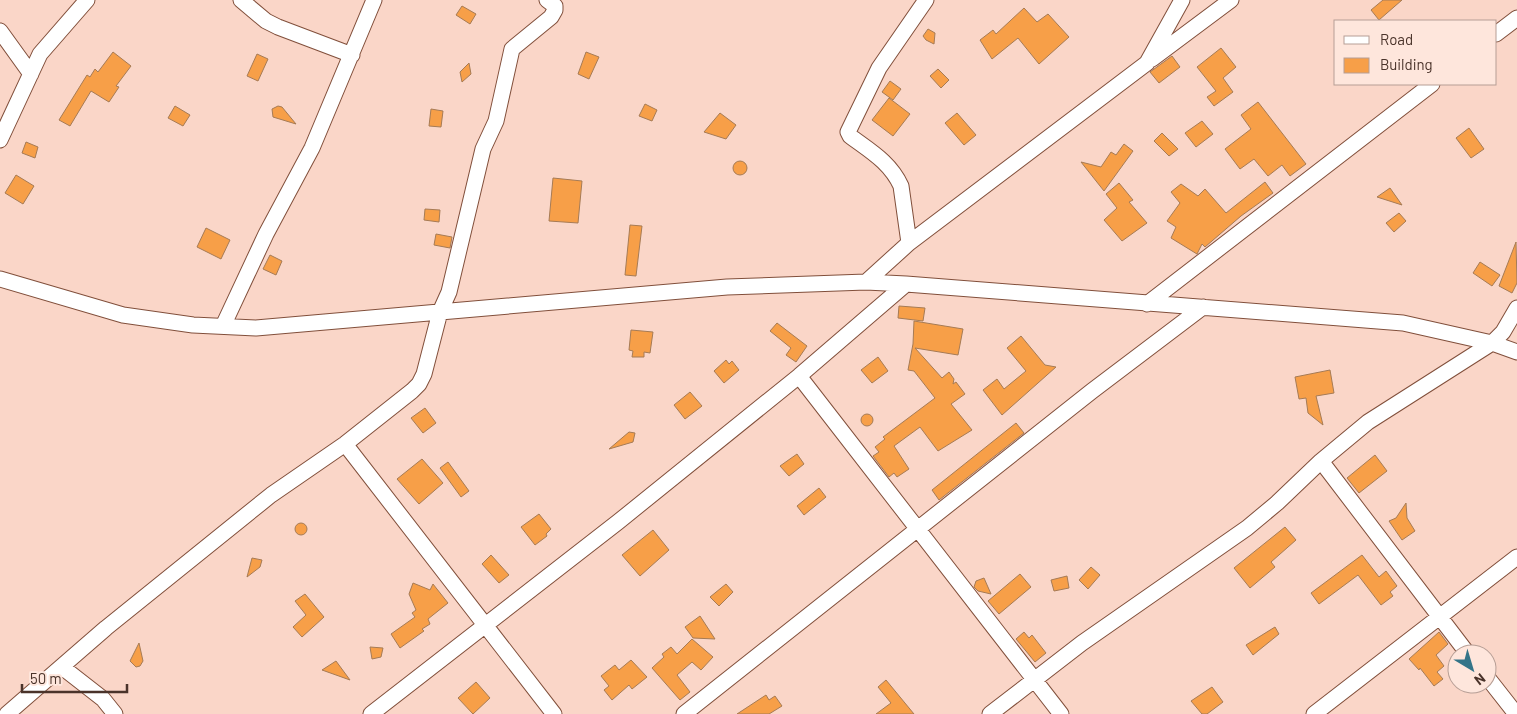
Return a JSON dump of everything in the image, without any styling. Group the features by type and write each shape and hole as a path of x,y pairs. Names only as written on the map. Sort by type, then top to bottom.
{"street":[{"path":"0,140 48,42 87,0"},
{"path":"240,0 266,21 278,27 352,54"},
{"path":"6,712 62,667 106,628 271,495 345,444 420,384 440,312 449,292 483,149 496,121 512,49 551,17 555,6 548,0"},
{"path":"909,243 901,186 898,179 881,158 850,136 848,132 879,68 926,0"},
{"path":"1147,63 1182,0"},
{"path":"866,282 909,243 1231,0"},
{"path":"223,326 266,234 312,148 375,1"},
{"path":"1497,33 1517,18"},
{"path":"0,32 31,74"},
{"path":"1147,304 1431,85"},
{"path":"0,279 123,315 193,325 256,328 727,287 866,282 1403,323 1492,343 1517,352"},
{"path":"371,714 618,522 799,376 906,284"},
{"path":"684,714 1203,307"},
{"path":"990,714 1082,643 1247,528 1277,504 1321,461 1368,422 1492,343 1503,332 1517,308"},
{"path":"799,376 919,528 1061,714"},
{"path":"345,444 554,714"},
{"path":"1321,461 1460,644"},
{"path":"1314,714 1438,616 1517,557"},
{"path":"62,667 103,699 115,714"},
{"path":"1497,690 1516,714"}],"building":[{"path":"1383,0 1402,0 1379,20 1371,10"},
{"path":"462,6 476,14 470,24 456,15"},
{"path":"1024,8 1037,22 1048,14 1069,37 1039,64 1018,38 992,59 980,40 993,30 996,34"},
{"path":"928,29 935,33 934,44 923,36"},
{"path":"1221,48 1236,67 1223,78 1233,92 1214,106 1207,97 1216,91 1197,67"},
{"path":"113,52 131,66 116,86 119,87 109,102 91,91 70,126 59,120 87,75 90,77 95,69 98,72"},
{"path":"586,52 599,57 589,79 578,74"},
{"path":"257,54 268,59 258,81 247,76"},
{"path":"1172,56 1180,67 1159,83 1150,72"},
{"path":"469,63 471,74 462,82 460,72"},
{"path":"938,69 949,80 941,88 930,76"},
{"path":"890,81 901,89 893,100 882,92"},
{"path":"889,98 910,114 893,136 872,120"},
{"path":"1258,102 1306,164 1290,176 1282,165 1268,176 1254,159 1240,169 1225,149 1251,129 1241,115"},
{"path":"645,104 657,110 652,121 639,116"},
{"path":"175,106 190,115 183,126 168,118"},
{"path":"278,106 282,107 296,124 273,117 272,109"},
{"path":"431,109 443,111 441,127 429,126"},
{"path":"720,113 736,125 726,139 704,132"},
{"path":"957,113 976,135 964,145 945,123"},
{"path":"1202,121 1213,134 1196,147 1185,133"},
{"path":"1469,128 1484,149 1471,158 1456,138"},
{"path":"1162,133 1178,149 1169,156 1154,141"},
{"path":"26,142 38,147 35,158 22,153"},
{"path":"1124,144 1133,151 1104,191 1081,162 1101,167 1111,152 1116,155"},
{"path":"740,161 745,163 747,168 745,173 740,175 735,173 733,168 735,163"},
{"path":"16,175 34,186 23,204 5,193"},
{"path":"553,178 582,181 578,223 549,221"},
{"path":"1265,182 1273,193 1241,216 1205,247 1202,244 1197,254 1171,238 1176,227 1167,221 1180,203 1171,192 1181,184 1198,196 1205,189 1226,213"},
{"path":"1119,183 1133,200 1129,202 1147,223 1122,241 1104,220 1117,208 1106,194"},
{"path":"1390,188 1402,205 1377,197"},
{"path":"425,209 440,210 439,222 424,220"},
{"path":"1399,213 1406,221 1394,232 1386,223"},
{"path":"630,225 642,226 636,276 625,275"},
{"path":"206,228 230,240 221,259 197,247"},
{"path":"436,234 452,237 450,248 434,245"},
{"path":"1516,242 1517,283 1512,293 1499,286"},
{"path":"270,255 282,261 276,275 263,269"},
{"path":"1480,262 1500,275 1492,286 1473,273"},
{"path":"899,306 925,308 923,321 898,318"},
{"path":"914,321 963,329 958,355 915,348 942,378 949,372 954,379 953,384 956,382 965,394 951,404 972,430 938,451 920,427 894,446 909,469 897,477 894,473 889,477 873,456 879,452 875,447 885,439 883,437 935,398 914,371 908,370 913,344"},
{"path":"777,323 807,346 796,362 786,355 791,348 770,331"},
{"path":"631,330 653,332 650,353 644,352 644,357 632,357 633,351 629,350"},
{"path":"1021,336 1045,365 1056,367 1002,415 983,390 997,379 1004,389 1026,371 1007,348"},
{"path":"878,357 888,371 872,383 861,370"},
{"path":"726,360 729,364 732,361 739,370 724,383 714,371"},
{"path":"1330,370 1334,393 1316,396 1323,425 1308,413 1306,398 1299,399 1295,377"},
{"path":"690,392 702,406 685,419 674,405"},
{"path":"425,408 436,423 423,433 411,418"},
{"path":"865,414 869,414 873,420 869,426 865,426 861,422 861,418"},
{"path":"1016,423 1024,433 939,500 932,490"},
{"path":"629,432 635,433 633,442 609,449"},
{"path":"797,454 804,464 789,476 780,466"},
{"path":"1375,455 1387,471 1359,493 1347,478"},
{"path":"422,459 443,483 419,504 397,479"},
{"path":"448,462 469,491 461,497 440,468"},
{"path":"819,488 826,497 804,515 797,506"},
{"path":"1406,503 1407,518 1415,531 1402,540 1389,521 1396,518"},
{"path":"539,514 551,529 546,534 547,536 535,545 521,527"},
{"path":"301,523 307,529 301,535 295,529"},
{"path":"1285,527 1296,540 1271,562 1275,567 1250,588 1234,568"},
{"path":"653,530 669,550 640,576 622,555"},
{"path":"491,555 509,575 499,583 482,564"},
{"path":"1362,555 1379,577 1386,571 1397,586 1390,592 1393,596 1381,605 1358,575 1319,604 1311,593"},
{"path":"252,558 262,560 260,567 247,577"},
{"path":"1091,567 1100,575 1088,589 1079,580"},
{"path":"1020,574 1031,587 999,614 988,601"},
{"path":"1067,576 1069,588 1054,591 1051,580"},
{"path":"984,578 991,594 978,591 974,587 976,581"},
{"path":"413,583 430,590 433,584 448,603 428,619 430,624 422,629 424,631 400,648 391,634 415,617 412,613 416,610 409,594"},
{"path":"726,584 733,592 719,606 710,597"},
{"path":"305,594 324,617 302,637 293,627 306,615 295,601"},
{"path":"700,616 715,639 693,638 685,627"},
{"path":"1275,627 1279,634 1253,655 1246,645"},
{"path":"1024,632 1029,638 1032,635 1046,653 1035,662 1016,639"},
{"path":"1439,632 1448,644 1436,655 1444,666 1437,672 1443,679 1434,686 1420,668 1419,670 1409,659"},
{"path":"692,639 713,657 701,670 692,662 677,675 690,692 680,700 652,668 664,657 662,654 671,647 677,654"},
{"path":"139,643 143,661 140,666 136,667 130,661"},
{"path":"370,647 383,648 381,657 372,659"},
{"path":"631,660 647,677 632,689 629,685 612,700 604,690 609,686 601,676 615,665 619,670"},
{"path":"336,661 350,680 322,670"},
{"path":"886,680 914,714 876,714 891,703 878,687"},
{"path":"476,682 490,698 473,714 458,698"},
{"path":"1212,687 1223,702 1207,714 1202,714 1191,701"},
{"path":"766,695 769,700 775,696 782,706 769,714 737,714"}]}
